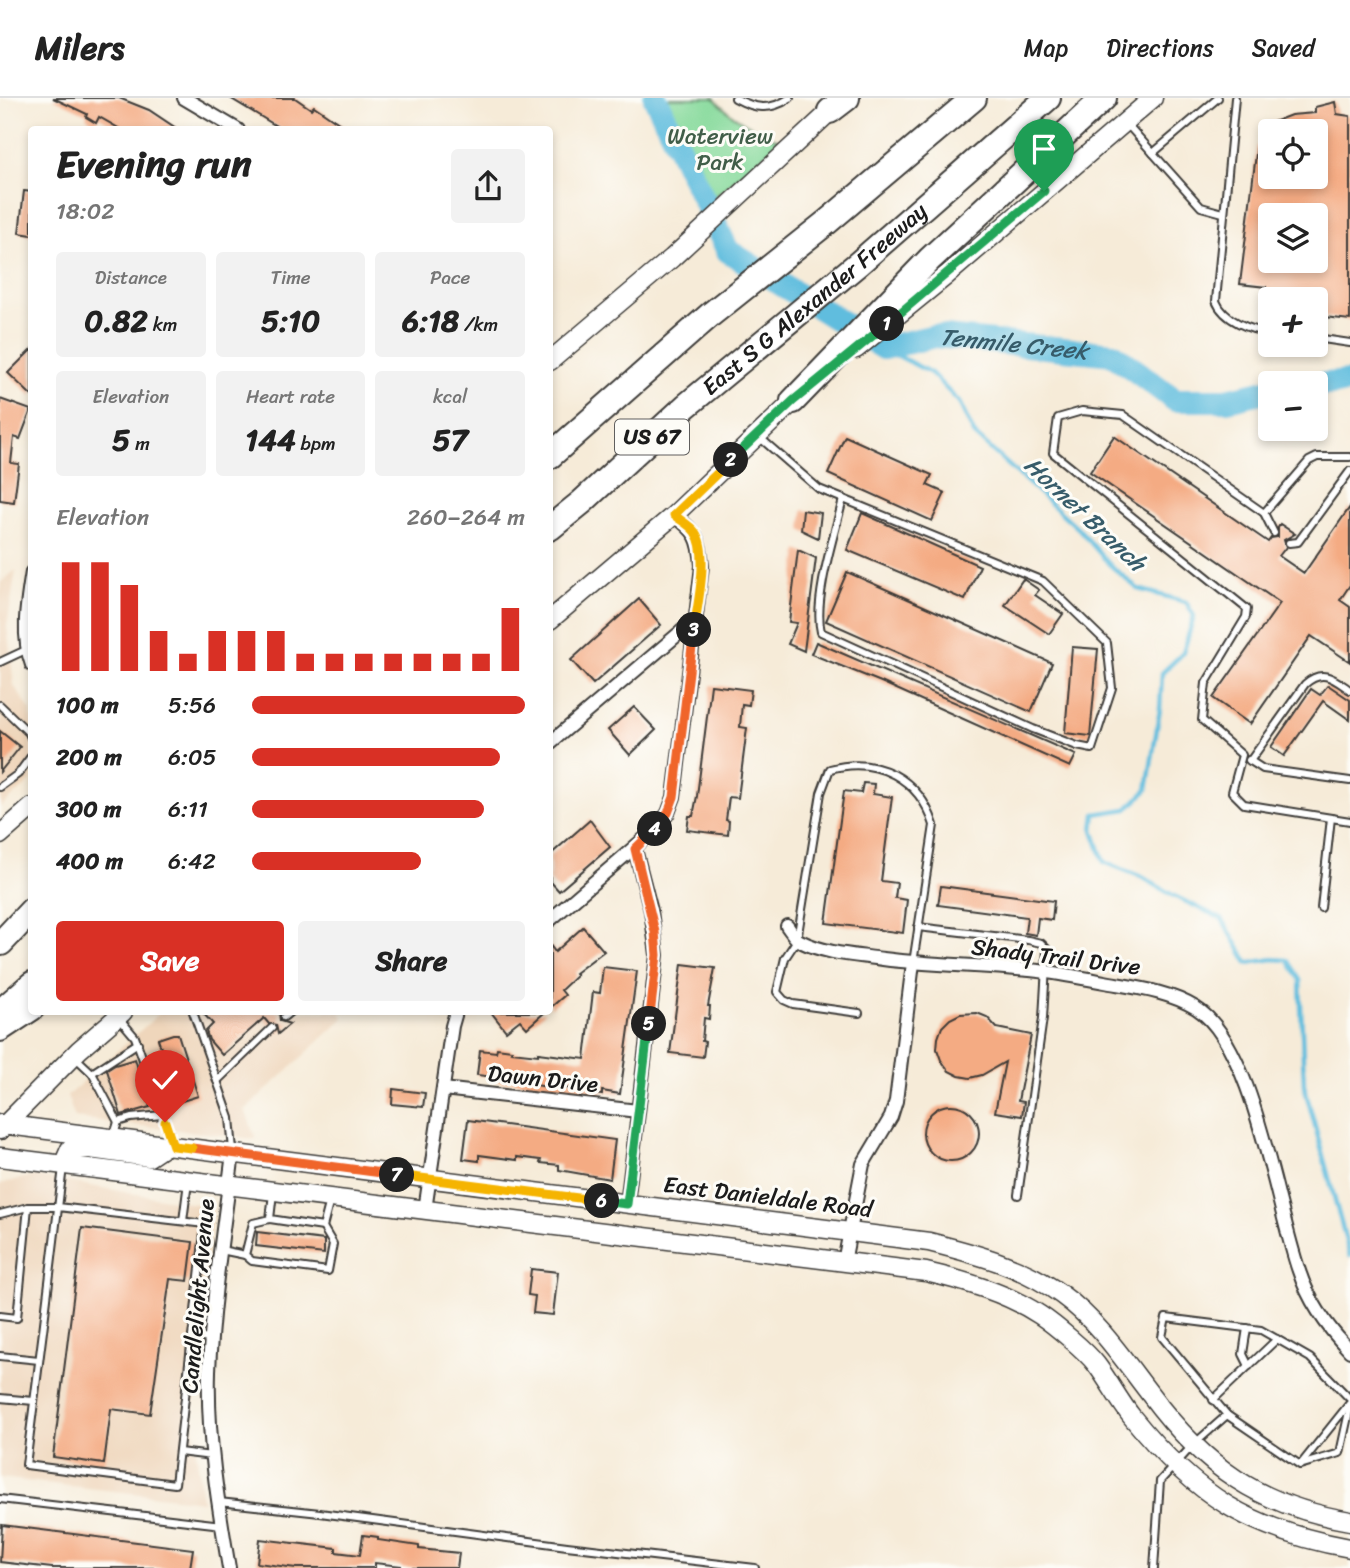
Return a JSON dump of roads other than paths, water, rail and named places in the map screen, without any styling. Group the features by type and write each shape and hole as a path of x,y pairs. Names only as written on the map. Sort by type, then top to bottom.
{"highway":[{"name":"US 67","path":"553,453 710,315 827,222 974,98"},
{"name":"East S G Alexander Freeway","path":"553,525 1048,98"},
{"path":"793,401 939,267 1104,98"},
{"path":"1,943 28,915"},
{"path":"1,943 28,919"},
{"path":"0,1012 28,988"},
{"path":"0,1029 28,1011"}],"main road":[{"path":"939,267 1153,98"},
{"path":"553,358 672,258 840,102"},
{"path":"553,617 674,515 793,401"},
{"path":"0,835 28,810"},
{"path":"2,1126 120,1015"},
{"name":"East Danieldale Road","path":"2,1126 116,1130 170,1145 929,1242 986,1257 1012,1267 1062,1294 1116,1348 1150,1395 1193,1445 1220,1468 1248,1488 1281,1504 1350,1521"},
{"path":"63,1165 69,1149 149,1157 170,1145"},
{"path":"0,1157 926,1272 963,1281 1040,1315 1095,1362 1131,1416 1174,1464 1212,1497 1271,1529 1350,1548"},
{"path":"523,1222 527,1191"}],"street":[{"path":"184,98 231,126"},
{"path":"553,917 635,849 663,820 674,797 702,566 695,531 674,515"},
{"path":"28,602 28,638"},
{"path":"553,740 696,619"},
{"path":"627,1204 657,955 651,911 635,849"},
{"path":"787,926 797,940"},
{"name":"Shady Trail Drive","path":"797,940 821,950 839,953 913,962 1047,972 1155,991 1197,1009 1212,1021 1236,1063 1255,1112 1299,1272 1310,1297 1324,1320 1350,1351"},
{"path":"844,1262 863,1164 891,1116 896,1101 913,962"},
{"path":"425,1210 455,1015"},
{"name":"Dawn Drive","path":"443,1089 638,1111"},
{"name":"Candlelight Avenue","path":"229,1568 210,1414 211,1339 233,1153"}],"lane":[{"path":"735,98 747,100 756,108 775,106 790,98"},
{"path":"1153,153 1218,98"},
{"path":"1235,98 1216,301 1225,316 1258,331"},
{"path":"1125,122 1201,206 1223,214"},
{"path":"1328,340 1350,343"},
{"path":"1274,533 1264,513 1124,415 1082,411 1058,418 1053,453 1247,609 1246,617 1206,683 1202,720 1242,755 1263,769 1350,781"},
{"path":"757,435 819,489 1043,581 1107,643 1112,688 1092,749 1033,730 821,632 818,619 824,579 843,499"},
{"path":"1264,513 1309,461 1317,457 1350,457"},
{"path":"1289,543 1298,541 1350,471"},
{"path":"0,662 28,648"},
{"path":"1250,761 1313,676 1323,675 1334,679 1350,691"},
{"path":"0,705 28,732"},
{"path":"1242,755 1232,792 1244,804 1350,821"},
{"path":"0,787 18,774 28,760"},
{"path":"859,1013 793,1004 784,1000 777,992 785,958 797,940 821,793 830,769 844,765 884,769 899,775 913,787 930,811 934,825 913,962"},
{"path":"1321,908 1331,818"},
{"path":"918,927 1041,943 1047,949 1044,1018 1018,1195"},
{"path":"122,1015 138,1043 170,1145"},
{"path":"194,1015 230,1118 233,1153"},
{"path":"217,1081 272,1028"},
{"path":"92,1073 138,1043"},
{"path":"74,1056 92,1073 116,1130 162,1115"},
{"path":"0,1214 28,1207 58,1207 205,1224 175,1484 26,1465 58,1207 63,1165"},
{"path":"183,1221 189,1181"},
{"path":"270,1219 273,1191"},
{"path":"221,1251 245,1255 252,1261 328,1271 333,1244 323,1227 331,1198"},
{"path":"0,1316 17,1318 28,1207"},
{"path":"245,1255 253,1223 270,1219 323,1227"},
{"path":"1300,1465 1227,1415 1213,1400 1162,1337 1166,1318 1261,1331 1310,1358 1350,1403"},
{"path":"1247,1328 1243,1354 1248,1366"},
{"path":"192,1337 211,1339"},
{"path":"1213,1400 1277,1339"},
{"path":"0,1356 39,1360"},
{"path":"0,1398 34,1401"},
{"path":"1300,1465 1339,1453 1350,1403"},
{"path":"1300,1465 1350,1403"},
{"path":"1154,1568 1160,1481 1193,1445 1227,1415"},
{"path":"179,1452 214,1457"},
{"path":"0,1499 222,1525"},
{"path":"219,1502 755,1568"}],"waterway":[{"name":"Tenmile Creek","path":"655,98 728,251 883,348 935,336 1113,354 1175,400 1227,400 1258,393"},
{"name":"Hornet Branch","path":"883,348 931,373 959,402 974,434 1079,529 1109,564 1138,589 1186,602 1194,616 1183,653 1162,673 1160,709 1147,790 1127,809 1095,814 1093,830 1104,862 1142,877 1222,919 1248,963 1273,959 1288,960 1300,979 1304,1085 1350,1256"},
{"name":"Tenmile Creek","path":"1328,384 1350,382"}],"park label":[{"name":"Waterview Park","path":"720,149"}]}
